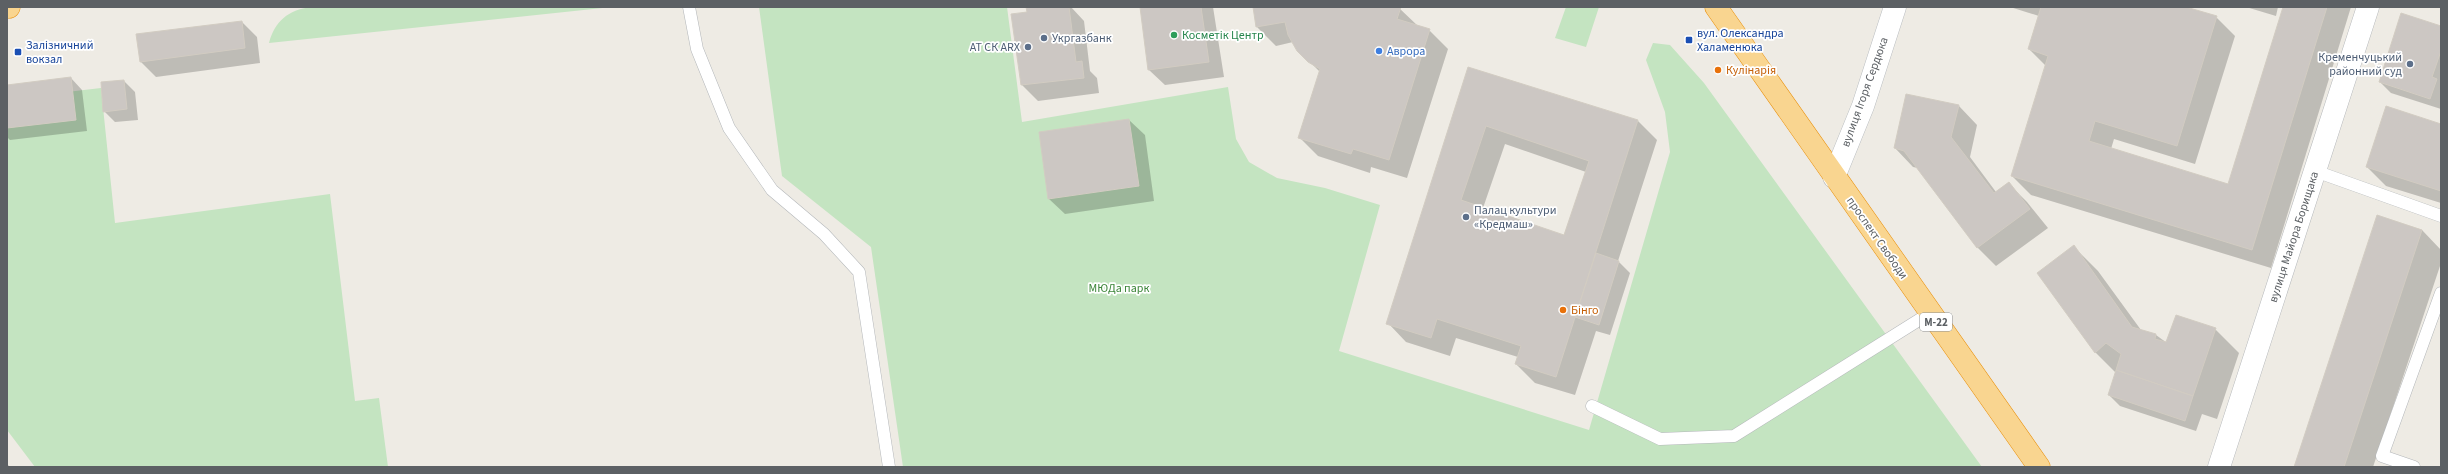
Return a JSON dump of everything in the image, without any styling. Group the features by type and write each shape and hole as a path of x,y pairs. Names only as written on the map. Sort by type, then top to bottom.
{"highway":[{"name":"проспект Свободи","path":"1716,7 2039,467"}],"street":[{"name":"вулиця Ігоря Сердюка","path":"1834,177 1863,106 1895,7"},
{"name":"вулиця Майора Борищака","path":"2219,467 2368,7"}],"lane":[{"path":"689,7 697,48 729,128 772,190 824,234 859,272 889,467"},
{"path":"2315,171 2441,216"},
{"path":"2414,467 2382,456 2441,293"},
{"path":"1592,406 1660,439 1734,436 1930,313"}],"green space":[{"path":"311,7 612,7 269,43 275,29 284,18 296,11"},
{"name":"МЮДа парк","path":"759,7 1007,7 1022,122 1228,87 1236,139 1249,162 1277,178 1325,188 1380,205 1339,351 1589,430 1670,152 1665,112 1646,60 1653,43 1670,45 1704,83 1982,467 903,467 871,247 782,176"},
{"path":"1566,7 1599,7 1586,47 1555,38"},
{"path":"101,88 115,223 330,194 355,401 379,398 388,467 35,467 7,430 7,99"}],"building":[{"name":"Укргазбанк","path":"1026,7 1069,7 1076,62 1082,61 1084,78 1021,85 1011,14 1027,12"},
{"name":"Косметік Центр","path":"1140,7 1201,7 1209,62 1148,70"},
{"path":"1253,7 1401,7 1397,19 1430,29 1389,160 1353,149 1351,154 1298,138 1320,69 1308,62 1297,51 1288,35 1285,22 1256,27"},
{"path":"2041,7 2186,7 2217,16 2177,146 2095,121 2089,141 2228,184 2283,7 2327,7 2252,250 2011,176 2048,56 2028,49"},
{"name":"Кременчуцький районний суд","path":"2401,13 2441,26 2441,51 2432,77 2437,79 2430,99 2379,82"},
{"path":"242,21 245,48 140,62 136,34"},
{"name":"Палац культури «Кредмаш»","path":"1468,67 1638,120 1556,377 1515,364 1521,346 1437,319 1431,338 1386,324","holes":["1486,126 1589,161 1564,235 1461,200"]},
{"path":"71,77 76,120 7,128 7,85"},
{"path":"124,80 127,109 103,112 101,82"},
{"path":"1906,94 1959,105 1951,137 1994,193 2009,182 2030,209 1977,248 1904,151 1894,148"},
{"path":"2386,106 2441,124 2441,191 2366,167"},
{"path":"1129,119 1139,186 1048,199 1039,132"},
{"path":"2377,215 2422,230 2344,467 2294,467"},
{"path":"2074,245 2132,327 2156,334 2155,339 2166,342 2176,315 2216,328 2193,396 2116,370 2121,354 2106,343 2095,353 2037,273"},
{"path":"1596,253 1619,261 1599,325 1575,317"},
{"path":"2116,370 2193,396 2185,421 2108,395"}],"place":[{"name":"Косметік Центр","path":"1174,35"},
{"name":"Укргазбанк","path":"1044,38"},
{"name":"вул. Олександра Халаменюка","path":"1689,40"},
{"name":"АТ СК ARX","path":"1028,47"},
{"name":"Аврора","path":"1379,51"},
{"name":"Залізничний вокзал","path":"18,52"},
{"name":"Кременчуцький районний суд","path":"2410,64"},
{"name":"Кулінарія","path":"1718,70"},
{"name":"Палац культури «Кредмаш»","path":"1466,217"},
{"name":"Бінго","path":"1563,310"}]}
